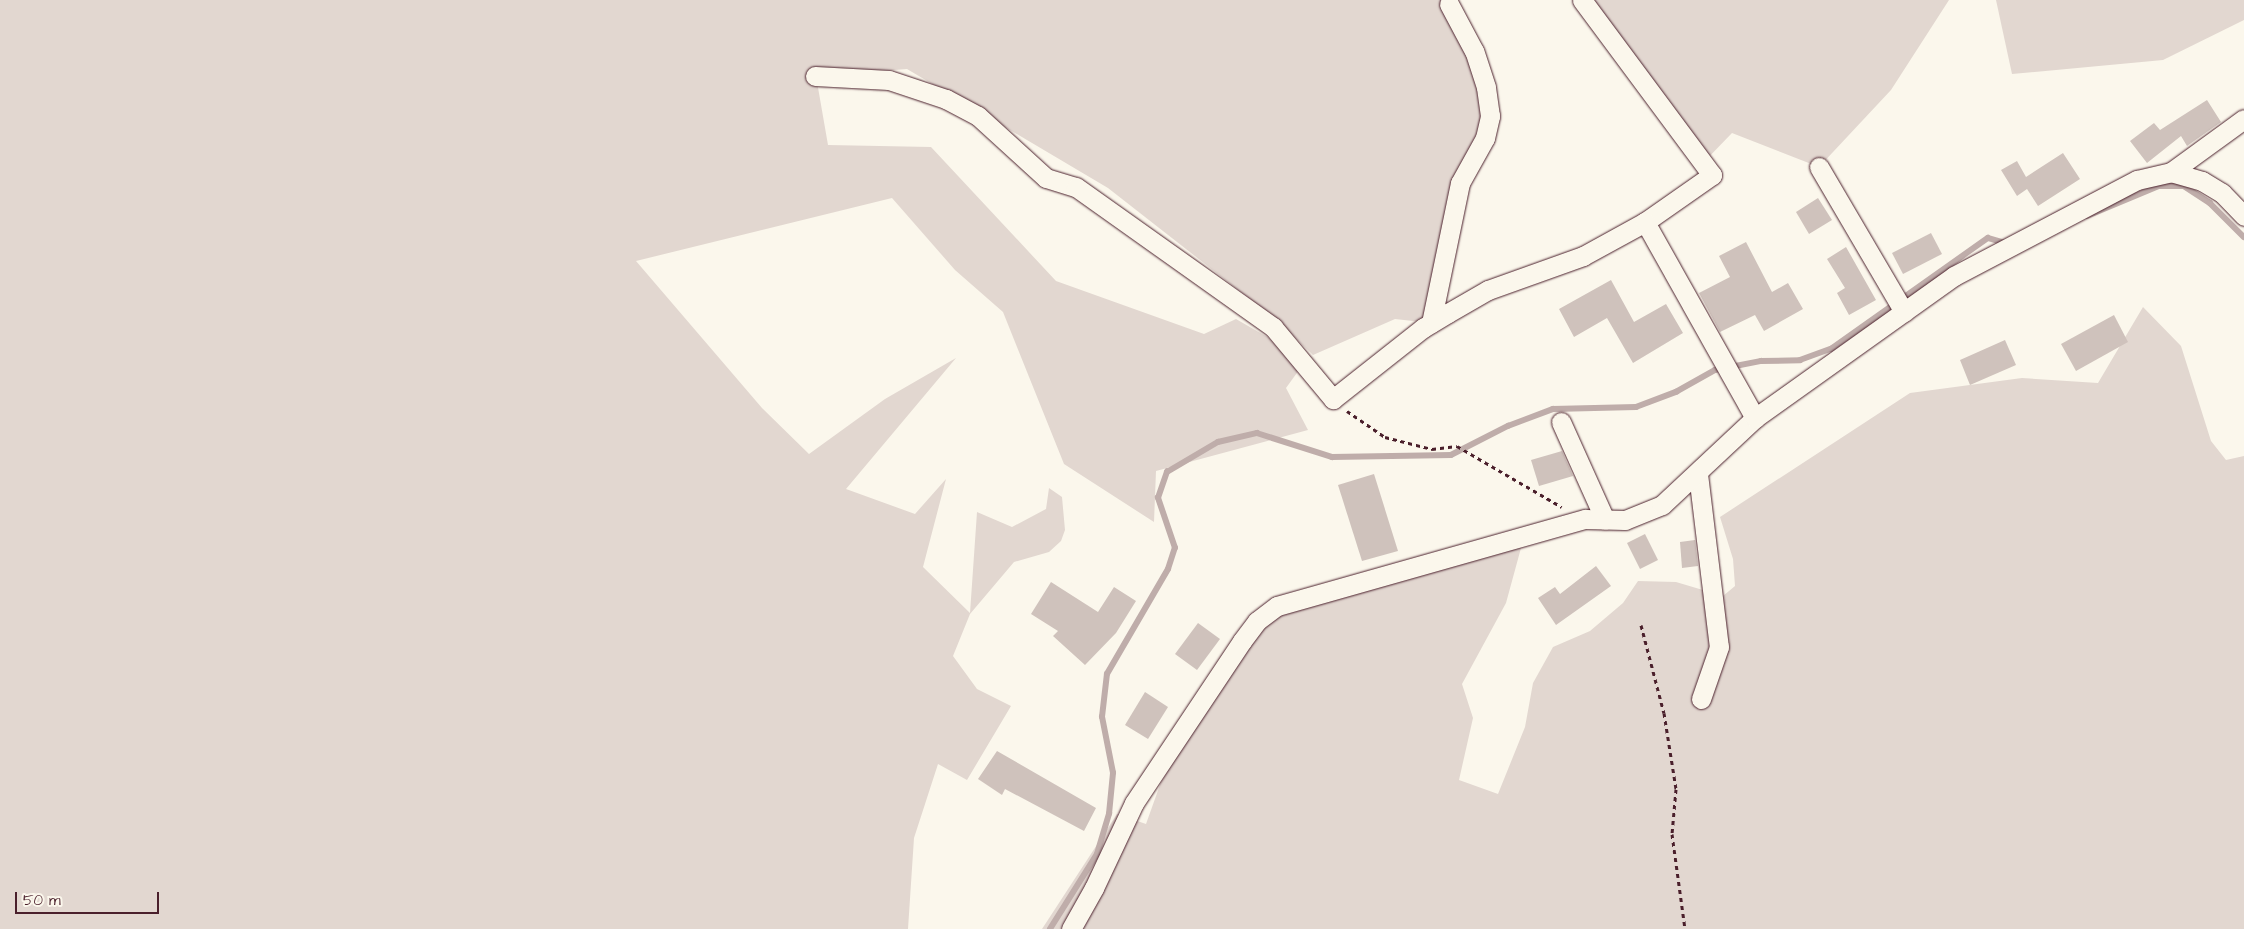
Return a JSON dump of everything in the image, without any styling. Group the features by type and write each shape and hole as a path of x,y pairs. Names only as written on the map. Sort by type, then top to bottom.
{"street":[{"path":"815,76 889,80 946,99 978,116 1046,178 1076,186 1273,327 1333,399 1431,323 1488,290 1583,256 1645,222 1712,175 1582,0"},
{"path":"1431,323 1460,183 1485,138 1490,116 1486,87 1474,51 1449,4"},
{"path":"1071,929 1094,888 1134,803 1257,622 1277,606 1585,520 1625,520 1662,505 1698,474 1755,418 1954,276 2029,234 2137,180 2171,172 2244,119"},
{"path":"1819,167 1904,312"},
{"path":"2171,172 2209,184 2222,193 2244,216"},
{"path":"1645,222 1755,418"},
{"path":"1561,422 1606,520"},
{"path":"1698,474 1719,647 1701,699"}],"path":[{"path":"1333,399 1364,425 1385,437 1432,448 1457,446 1585,520"},
{"path":"1641,625 1664,713 1674,779 1672,834 1685,929"}],"shaded area":[{"path":"0,0 1452,0 1488,96 1449,223 1431,323 1395,319 1313,355 1278,321 1108,188 907,69 816,76 828,145 931,147 1056,281 1204,334 1236,319 1269,338 1299,370 1286,388 1308,430 1156,471 1154,522 1064,464 1003,312 955,270 892,198 636,261 762,408 809,454 885,399 956,358 846,489 915,514 946,479 923,567 970,613 977,512 1012,527 1046,509 1049,488 1062,497 1065,530 1061,541 1049,552 1014,562 970,614 953,656 977,689 1011,706 967,780 938,764 914,838 908,929 0,929"},
{"path":"1586,0 1949,0 1891,90 1819,167 1732,133 1703,163"},
{"path":"1996,0 2244,0 2244,20 2163,60 2012,74"},
{"path":"2143,307 2181,346 2211,441 2226,460 2244,456 2244,929 1042,929 1117,814 1146,824 1161,782 1257,621 1524,537 1506,603 1462,684 1473,718 1459,780 1498,794 1525,727 1533,683 1553,647 1590,631 1623,603 1638,581 1676,582 1723,596 1735,586 1733,559 1720,517 1910,393 2022,378 2098,383"}],"building":[{"path":"2207,100 2221,122 2187,146 2181,136 2147,163 2130,141 2154,123 2160,130"},
{"path":"2063,153 2080,179 2038,206 2027,189 2017,196 2001,170 2017,161 2026,177"},
{"path":"1818,198 1832,220 1809,234 1796,212"},
{"path":"1931,233 1942,254 1903,274 1892,253"},
{"path":"1746,242 1772,292 1788,283 1803,309 1764,331 1755,315 1720,332 1699,293 1730,277 1719,256"},
{"path":"1846,247 1876,300 1849,315 1837,293 1845,288 1827,259"},
{"path":"1611,280 1634,322 1666,304 1683,333 1633,363 1607,318 1574,337 1559,309"},
{"path":"2114,315 2128,342 2076,371 2061,344"},
{"path":"2005,340 2016,365 1970,385 1960,360"},
{"path":"1562,451 1573,476 1539,486 1531,460"},
{"path":"1374,474 1398,551 1362,561 1338,485"},
{"path":"1645,534 1658,560 1640,569 1627,543"},
{"path":"1695,540 1698,566 1682,568 1680,542"},
{"path":"1596,566 1611,586 1556,625 1538,598 1555,587 1560,594"},
{"path":"1051,582 1098,612 1114,587 1136,601 1116,633 1085,665 1053,636 1058,631 1031,614"},
{"path":"1198,623 1220,639 1197,670 1175,654"},
{"path":"1145,692 1168,707 1148,739 1125,725"},
{"path":"997,751 1096,808 1084,831 1005,789 1002,795 978,779"}],"waterway":[{"path":"2087,216 2159,186 2184,186 2210,203 2244,237"},
{"path":"1050,929 1097,854 1109,814 1113,773 1102,717 1107,674 1168,569 1175,548 1158,498 1167,472 1218,442 1257,433 1332,457 1451,455 1508,426 1553,409 1636,407 1676,392 1715,370 1761,361 1800,360 1831,349 1988,238 2006,243"}]}
